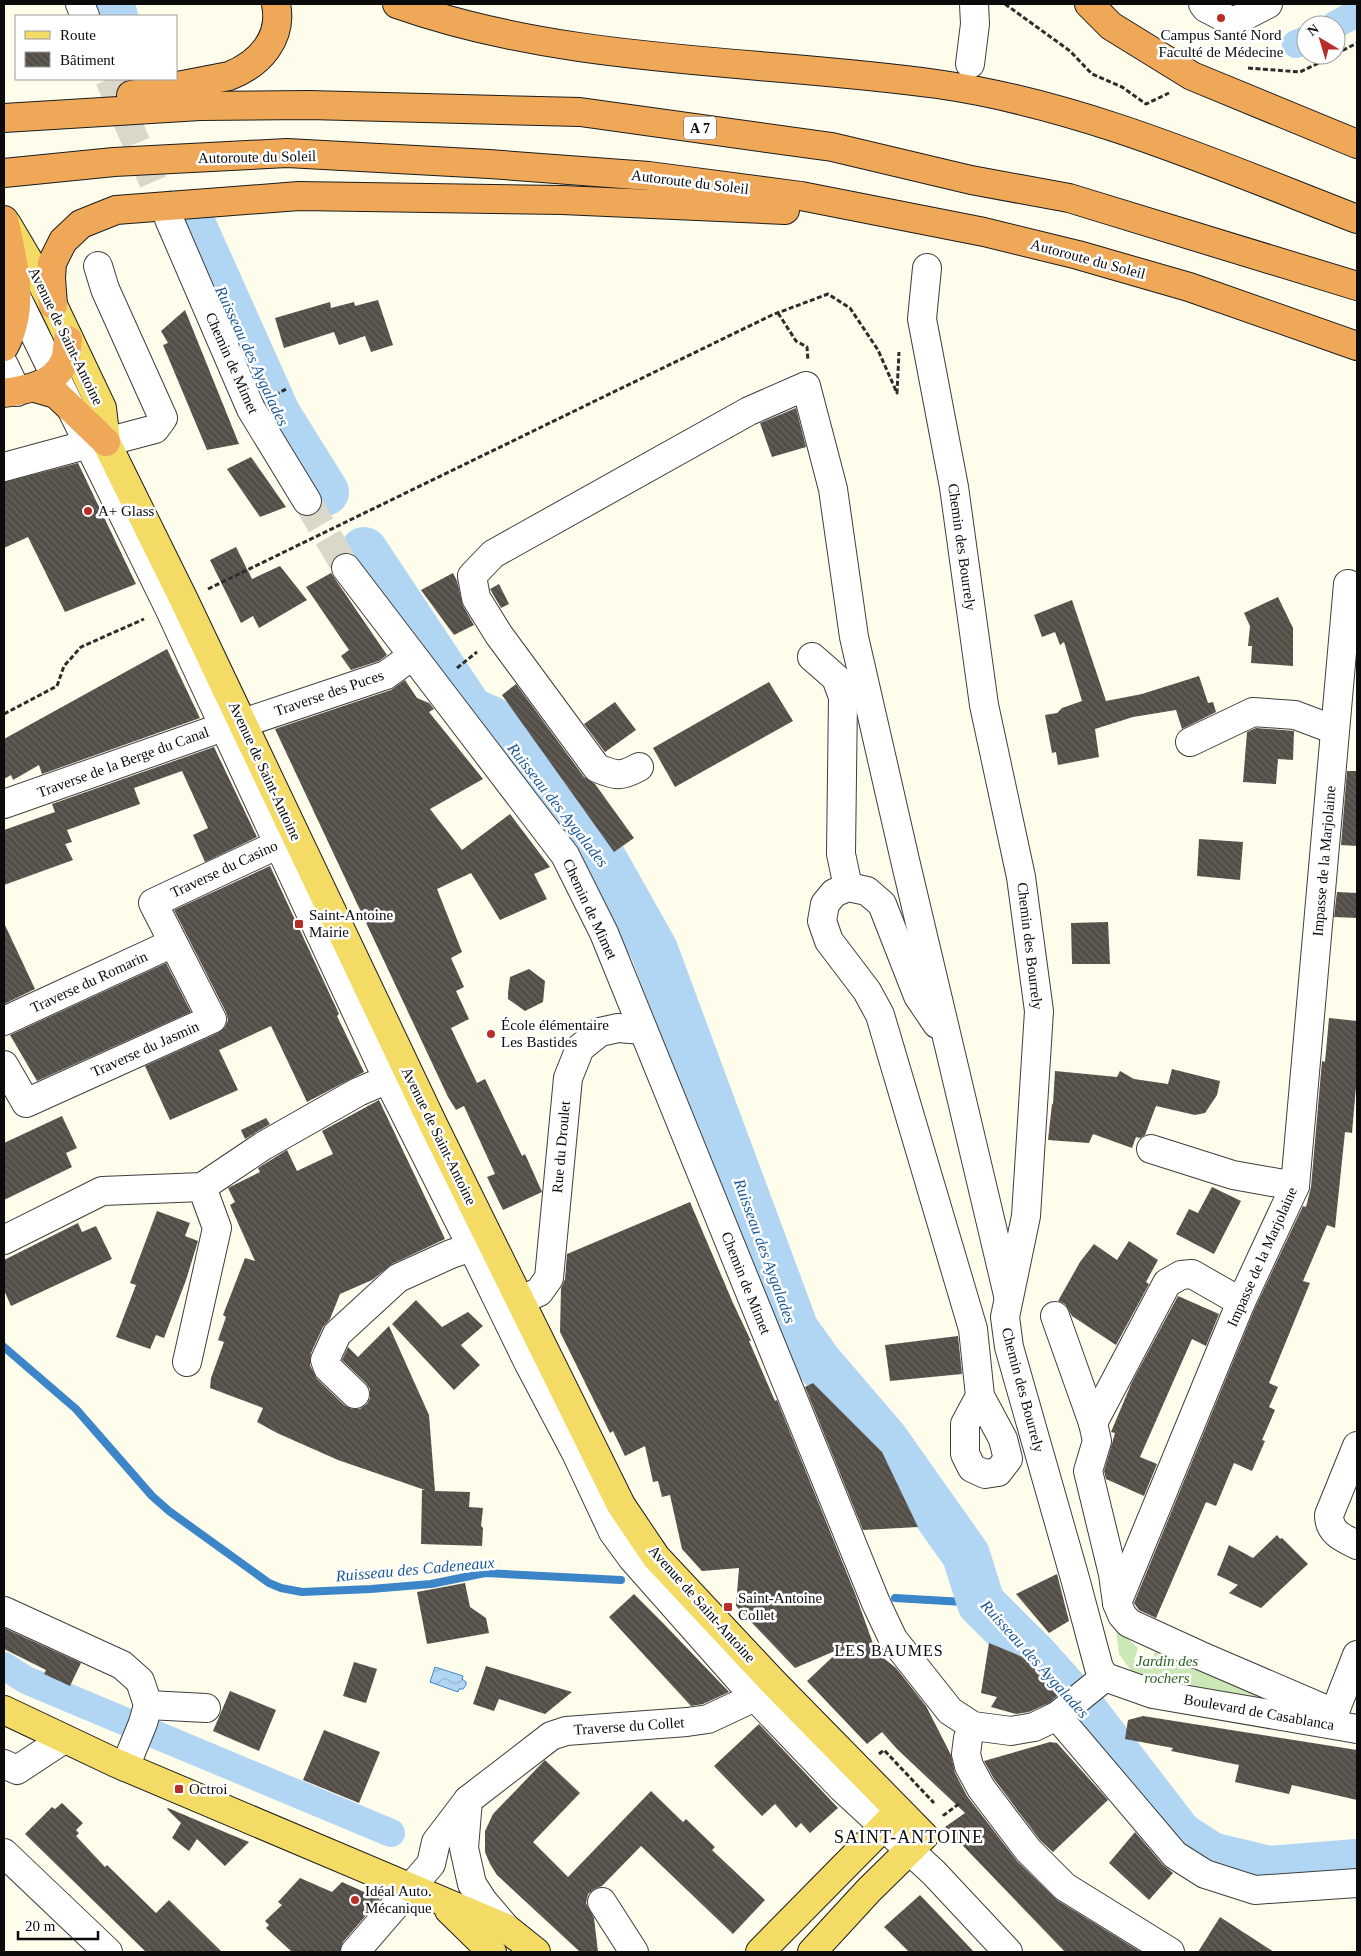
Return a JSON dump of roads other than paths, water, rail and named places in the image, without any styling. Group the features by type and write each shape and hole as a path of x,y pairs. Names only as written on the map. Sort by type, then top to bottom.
{"highway":[{"path":"14,118 211,80 241,72 252,64 272,43 278,22 276,4"},
{"path":"397,4 474,26 535,40 682,60 938,84 1013,99 1066,111 1116,127 1357,219"},
{"path":"1088,4 1111,26 1192,76 1357,144"},
{"name":"A 7","path":"14,118 200,106 299,105 580,112 832,147 971,180 1069,198 1357,286"},
{"name":"Autoroute du Soleil","path":"4,175 114,162 287,153 489,164 658,178 801,196 984,232 1078,255 1189,287 1357,346"},
{"path":"53,305 52,263 63,241 81,224 116,210 299,196 562,200 901,216"},
{"path":"4,219 13,260 17,298 12,327 4,347"},
{"path":"27,387 65,360 68,340"},
{"path":"27,387 56,394 69,405 98,443"}],"main road":[{"name":"Avenue de Saint-Antoine","path":"4,219 53,305 102,408 98,443 398,1075 520,1301 621,1506 656,1558 764,1689 891,1819"},
{"path":"4,1710 125,1767 506,1928 536,1952"},
{"path":"760,1952 891,1819"},
{"path":"812,1952 869,1890 916,1843"},
{"path":"437,1898 492,1952"}],"street":[{"path":"970,64 976,24 974,4"},
{"path":"1203,4 1206,8 1233,22 1268,4"},
{"name":"Chemin de Mimet","path":"169,219 250,409 307,501"},
{"path":"4,467 155,429 163,418 105,289 98,266"},
{"name":"Avenue de Saint-Antoine","path":"4,268 17,298 27,387"},
{"name":"Chemin des Bourrely","path":"927,268 922,319 954,487 984,704 1022,877 1039,1011 1026,1216 1004,1317 1009,1347 1076,1582 1099,1668 1100,1682"},
{"path":"4,365 27,387"},
{"path":"639,767 627,774 614,776 597,768 499,636 476,598 472,576 494,554 749,411 806,386 833,489 854,637 1008,1295"},
{"name":"Chemin de Mimet","path":"346,568 565,855 604,933 893,1639 950,1711 973,1726"},
{"name":"Impasse de la Marjolaine","path":"1117,1603 1241,1302 1295,1186 1348,584"},
{"name":"Traverse des Puces","path":"233,725 386,675 412,656"},
{"path":"812,657 836,678 843,697 841,854 848,887"},
{"path":"1190,742 1253,712 1296,715 1335,730"},
{"name":"Traverse de la Berge du Canal","path":"4,804 233,725"},
{"name":"Traverse du Casino","path":"152,903 287,840"},
{"path":"947,1037 918,996 882,904 866,891 848,887 834,893 825,904 822,921 829,941 867,991 880,1015 973,1330 980,1396"},
{"name":"Traverse du Jasmin","path":"4,1065 26,1103 212,1019 152,903"},
{"name":"Traverse du Romarin","path":"4,1021 173,943"},
{"name":"Rue du Droulet","path":"520,1301 539,1292 549,1278 568,1078 580,1048 600,1032 618,1028 643,1030"},
{"path":"4,1240 102,1191 202,1187 262,1146 358,1092 398,1075 472,1247 528,1362 576,1453 613,1532 632,1558 764,1689"},
{"path":"1151,1149 1233,1176 1295,1186"},
{"path":"187,1362 217,1228 202,1187"},
{"path":"355,1394 328,1368 325,1360 337,1334 398,1278 451,1254 472,1247"},
{"path":"1093,1423 1167,1283 1181,1275 1192,1274 1241,1302"},
{"path":"1055,1316 1093,1423 1097,1440 1088,1471 1113,1574 1117,1603 1129,1623 1332,1719 1357,1655"},
{"path":"1357,1446 1329,1515 1329,1525 1338,1535 1357,1545"},
{"path":"4,1611 122,1665 140,1681 144,1720 125,1767"},
{"path":"1100,1682 1063,1712 1034,1727 1011,1731 973,1726 968,1738 966,1754 968,1766 981,1788 1028,1850 1065,1887 1170,1952"},
{"name":"Boulevard de Casablanca","path":"1100,1682 1153,1694 1332,1719 1357,1729"},
{"name":"Traverse du Collet","path":"356,1952 431,1864 436,1842 468,1800 551,1736 566,1731 708,1719 764,1689"},
{"path":"144,1720 206,1708"},
{"path":"1063,1712 1175,1856 1205,1874 1255,1890 1357,1883"},
{"path":"4,1764 17,1770 64,1739"},
{"path":"468,1800 464,1848 472,1884 506,1928"},
{"path":"891,1819 916,1843 944,1864 1029,1952"},
{"path":"916,1843 934,1873 1008,1952"},
{"path":"4,1853 108,1952"},
{"path":"602,1902 632,1952"}],"water":[{"path":"435,1667 463,1676 462,1679 466,1682 466,1685 463,1689 459,1689 458,1692 430,1682"}],"waterway":[{"name":"Ruisseau des Aygalades","path":"109,4 114,15"},
{"path":"1346,19 1357,13"},
{"name":"Ruisseau des Aygalades","path":"188,216 277,415 325,492"},
{"name":"Ruisseau des Aygalades","path":"364,551 470,711 491,720 604,861 654,950 795,1330 818,1362 884,1439 966,1555 981,1603 1035,1657 1085,1713 1179,1835 1211,1856 1269,1870 1357,1863"},
{"name":"Ruisseau des Cadeneaux","path":"4,1347 76,1409 152,1496 169,1511 269,1583 281,1588 302,1592 371,1589 431,1584 485,1573 621,1580"},
{"name":"Ruisseau des Cadeneaux","path":"895,1598 981,1603"},
{"path":"4,1666 26,1680 131,1724"},
{"path":"154,1734 391,1833"}],"tunnel":[{"path":"109,80 169,219"},
{"path":"307,501 346,568"}],"place":[{"name":"Campus Santé Nord Faculté de Médecine","path":"1221,18"},
{"name":"A+ Glass","path":"88,511"},
{"name":"Saint-Antoine Mairie","path":"299,924"},
{"name":"École élémentaire Les Bastides","path":"491,1034"},
{"name":"Saint-Antoine Collet","path":"728,1607"},
{"name":"Octroi","path":"179,1789"},
{"name":"Idéal Auto. Mécanique","path":"355,1900"}],"district":[{"name":"LES BAUMES","path":"889,1650"},
{"name":"SAINT-ANTOINE","path":"909,1837"}],"park label":[{"name":"Jardin des rochers","path":"1167,1670"}]}
